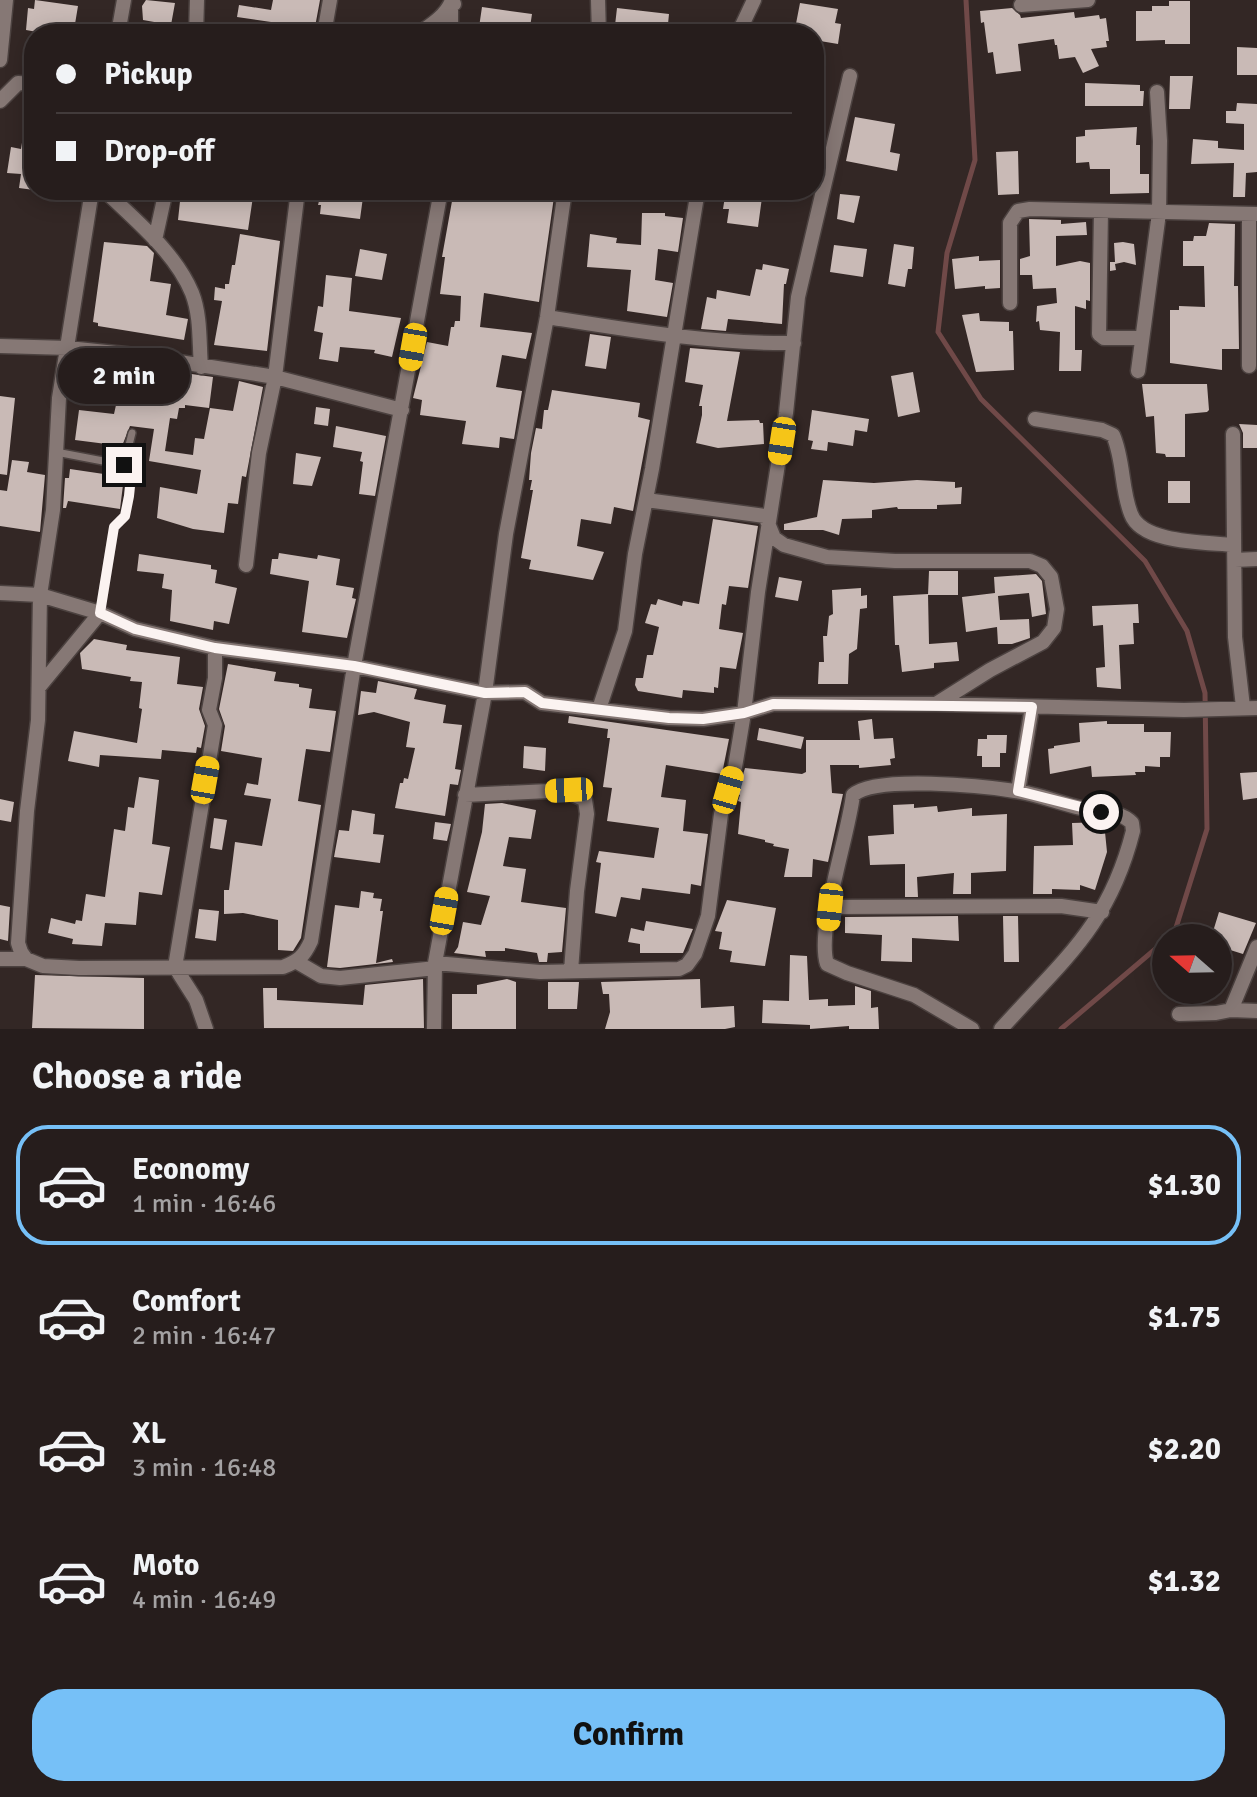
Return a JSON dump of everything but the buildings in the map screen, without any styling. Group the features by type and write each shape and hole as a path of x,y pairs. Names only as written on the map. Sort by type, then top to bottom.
{"street":[{"path":"0,60 6,0"},
{"path":"120,24 124,0"},
{"path":"196,24 197,0"},
{"path":"326,24 330,0"},
{"path":"598,0 599,24"},
{"path":"743,24 754,0"},
{"path":"1021,5 1088,0"},
{"path":"430,24 455,2"},
{"path":"452,24 455,2"},
{"path":"824,186 850,76"},
{"path":"0,101 18,83 24,83"},
{"path":"1138,371 1159,213 1157,92"},
{"path":"26,959 18,943 27,811 38,720 40,595 53,510 59,398 90,200"},
{"path":"114,200 155,240 192,293 197,310 201,367"},
{"path":"155,240 164,200"},
{"path":"246,565 259,453 275,377 297,200"},
{"path":"0,959 26,959 43,966 79,968 283,967 304,956 311,941 354,666 439,200"},
{"path":"434,1029 435,966 485,693 506,534 547,317 564,200"},
{"path":"599,709 625,631 635,554 696,200"},
{"path":"297,962 321,976 340,978 435,966 540,972 679,969 687,965 695,954 708,916 721,814 735,767 770,524 798,297 821,200"},
{"path":"1010,303 1010,223 1018,211 1253,214 1249,366"},
{"path":"1101,211 1099,334 1104,338 1142,338"},
{"path":"547,317 674,336 741,343 794,343"},
{"path":"0,346 68,348 135,355 275,377 402,410"},
{"path":"1035,419 1102,430 1113,435 1131,516 1149,534 1234,545"},
{"path":"0,593 40,595 100,613 135,629 215,648 354,666 485,693 525,692 542,703 680,718 712,718 773,704 1184,710 1250,708 1235,637 1233,434"},
{"path":"646,500 765,516 774,538 784,545 827,557 895,561 1030,561 1042,566 1051,577 1057,609 1054,628 1043,642 936,704"},
{"path":"1235,560 1257,559"},
{"path":"39,687 100,613"},
{"path":"206,1029 196,1000 175,967 215,725 209,710 215,678 215,648"},
{"path":"1018,791 1032,707"},
{"path":"972,1029 914,995 827,964 825,955 830,907 853,795 857,791 872,786 924,784 1018,791 1083,809 1118,814 1132,823 1133,831 1118,880 1102,912 1070,956 1001,1029"},
{"path":"465,795 569,790 585,800 587,814 571,971"},
{"path":"830,907 1061,906 1102,912"},
{"path":"1231,1010 1257,947"},
{"path":"1179,1014 1257,1011"}],"lane":[{"path":"100,613 114,527 125,516 129,496 131,476 124,465 132,433"},
{"path":"54,452 124,465"}],"waterway":[{"path":"966,0 975,160 947,253 938,332 981,399 1145,561 1187,631 1205,693 1207,829 1177,924"},
{"path":"1061,1029 1152,952"}],"route":[{"path":"124,465 131,476 129,496 125,516 114,527 100,613 135,629 215,648 354,666 485,693 525,692 542,703 669,718 722,717 773,704 1032,707 1018,791 1101,812"}]}
